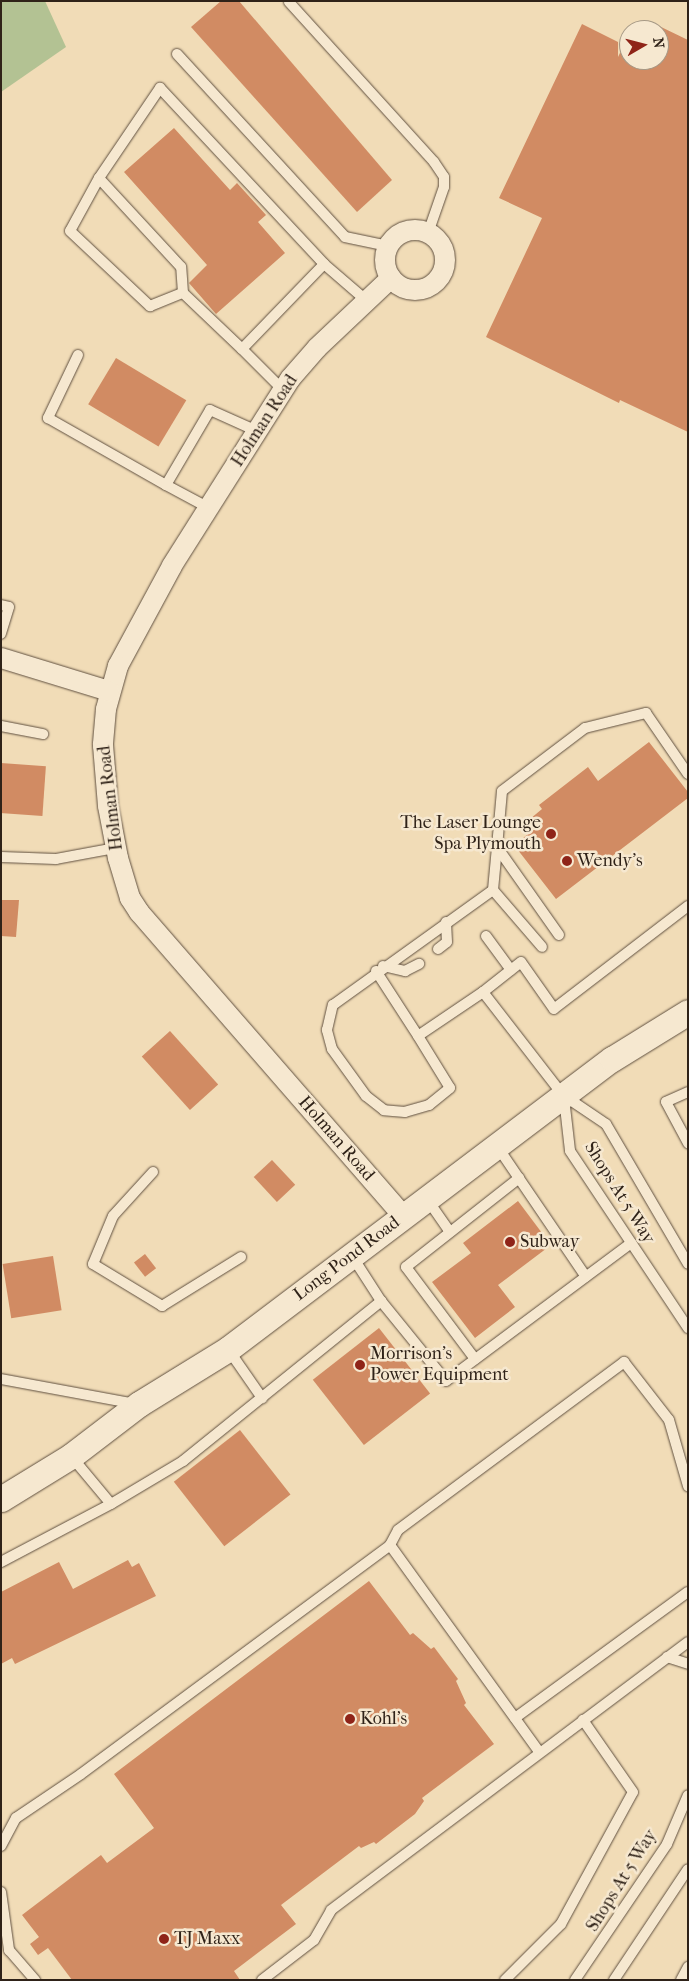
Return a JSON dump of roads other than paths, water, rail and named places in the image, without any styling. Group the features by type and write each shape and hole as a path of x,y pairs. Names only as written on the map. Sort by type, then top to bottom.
{"street":[{"path":"415,230 428,233 438,240 444,252 444,267 437,280 417,290 399,285 392,278 385,263 388,246 402,232 415,230"},
{"name":"Holman Road","path":"392,278 317,348 283,390 142,618 109,691 104,760 116,848 130,898 160,940 403,1216"},
{"path":"1,658 109,691"},
{"name":"Long Pond Road","path":"1,1499 71,1456 139,1404 228,1348 625,1050 688,1012"}],"lane":[{"path":"289,2 434,162 444,176 444,187 428,233"},
{"path":"177,54 345,237 388,246"},
{"path":"183,293 150,306 70,231 99,178 160,88 324,264 368,302"},
{"path":"99,178 181,267 183,293 283,390"},
{"path":"242,349 324,264"},
{"path":"78,355 48,418 209,508"},
{"path":"166,485 210,410 257,431"},
{"path":"1,605 9,607 1,634"},
{"path":"542,947 493,890 502,791 585,728 646,713 688,774"},
{"path":"1,726 43,734"},
{"path":"497,847 559,935"},
{"path":"1,857 56,859 116,848"},
{"path":"380,969 450,1088 429,1104 404,1112 384,1110 366,1096 332,1049 327,1030 332,1005 380,969 493,890"},
{"path":"418,1036 483,992 521,962 554,1008 688,906"},
{"path":"438,950 447,942 446,922"},
{"path":"486,936 511,970"},
{"path":"380,969 405,971 418,964"},
{"path":"483,992 564,1095"},
{"path":"688,1092 666,1102 688,1143"},
{"name":"Shops At 5 Way","path":"564,1095 570,1151 631,1243 684,1314 688,1328"},
{"name":"Shops At 5 Way","path":"564,1095 606,1124 688,1264"},
{"path":"496,1146 586,1277"},
{"path":"153,1172 113,1216 93,1264 162,1306 241,1257"},
{"path":"475,1359 406,1267 519,1178"},
{"path":"427,1198 450,1232"},
{"path":"352,1255 381,1301 446,1380 631,1243"},
{"path":"1,1562 111,1504 183,1461 381,1301"},
{"path":"228,1348 262,1398"},
{"path":"1,1846 16,1818 81,1774 390,1545 398,1530 624,1362 669,1420 688,1486"},
{"path":"1,1379 139,1404"},
{"path":"71,1456 111,1504"},
{"path":"390,1545 540,1753"},
{"path":"515,1718 688,1592"},
{"path":"262,1980 314,1940 331,1910 688,1642"},
{"path":"668,1657 688,1664"},
{"path":"505,1980 561,1924 633,1792 583,1720"},
{"name":"Shops At 5 Way","path":"575,1980 667,1844 688,1795"},
{"path":"614,1980 688,1869"},
{"path":"1,1892 9,1950 35,1980"},
{"path":"681,1980 688,1966"}],"place":[{"name":"The Laser Lounge Spa Plymouth","path":"551,834"},
{"name":"Wendy's","path":"567,861"},
{"name":"Subway","path":"510,1242"},
{"name":"Morrison's Power Equipment","path":"360,1365"},
{"name":"Kohl's","path":"350,1719"},
{"name":"TJ Maxx","path":"164,1939"}]}
